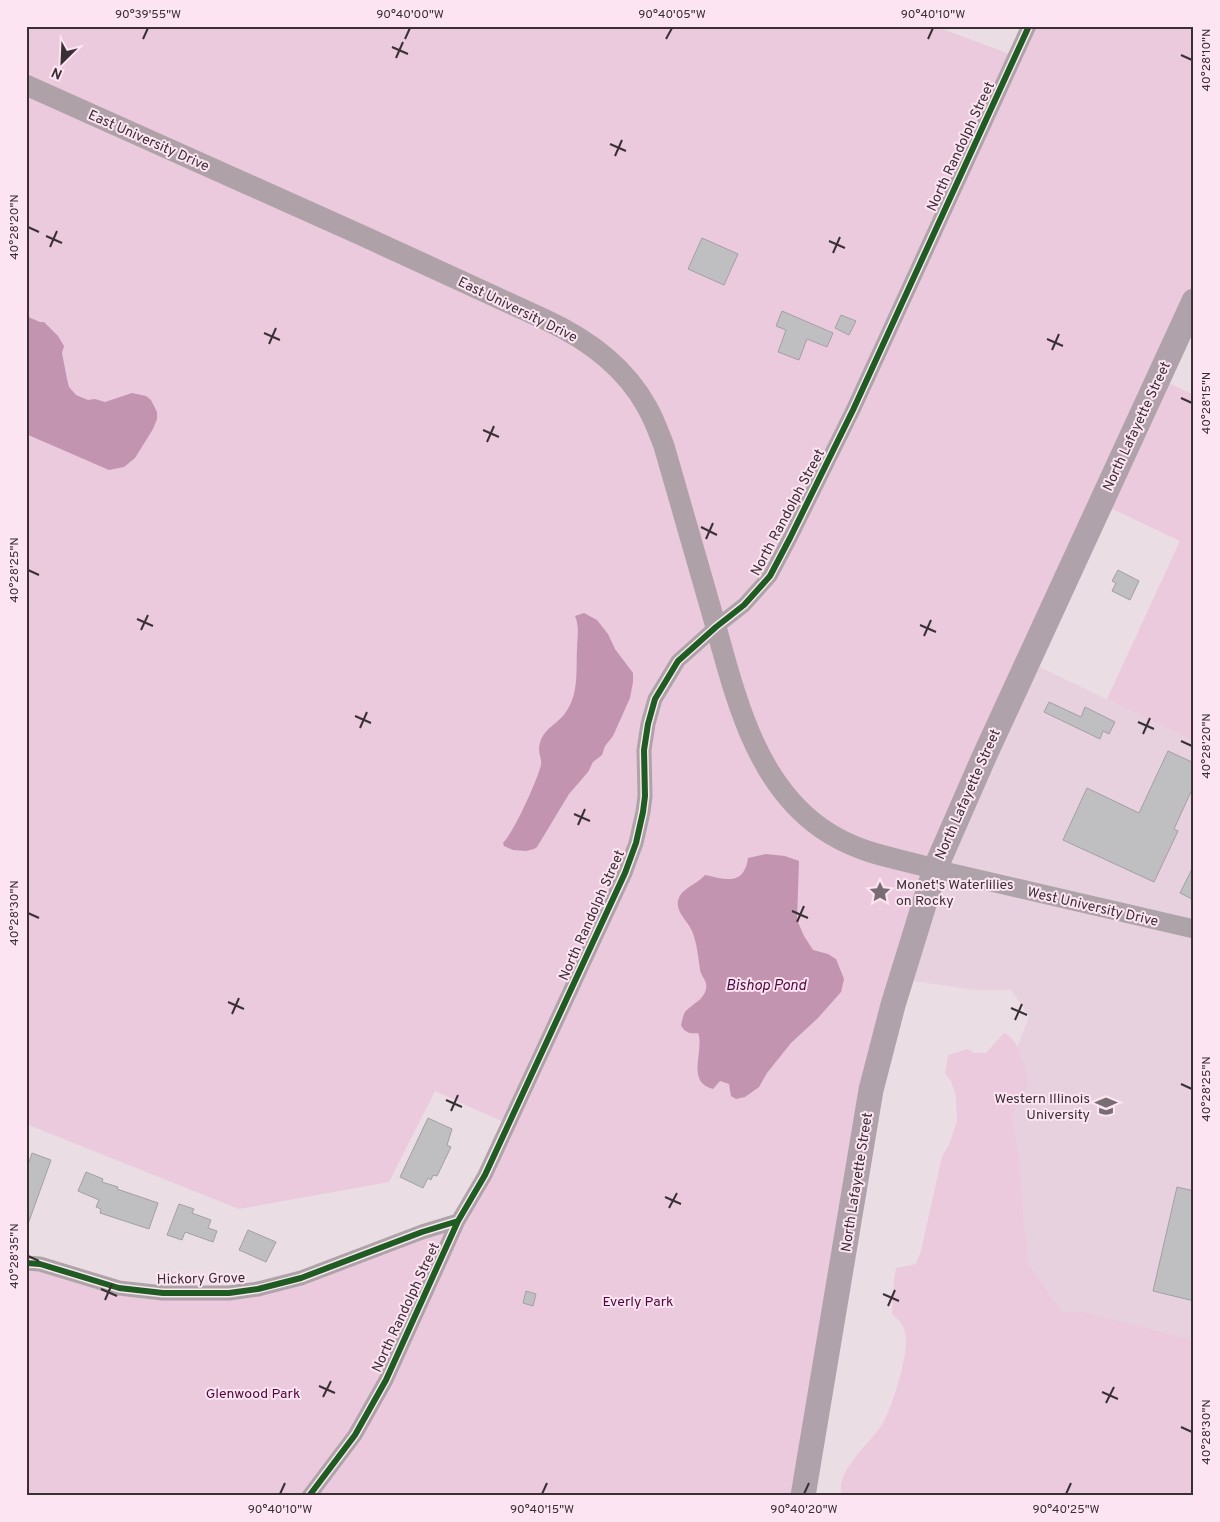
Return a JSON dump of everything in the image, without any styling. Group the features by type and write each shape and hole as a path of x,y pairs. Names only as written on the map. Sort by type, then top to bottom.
{"highway":[{"name":"North Lafayette Street","path":"803,1496 871,1090 898,986 935,869 992,739 1194,301"}],"main road":[{"name":"East University Drive","path":"26,85 546,320 572,333 601,353 638,392 656,426 664,446 744,721 750,737 767,767 793,802 819,826 844,842 868,852 935,869"}],"street":[{"name":"North Randolph Street","path":"309,1496 355,1435 386,1380 458,1221 485,1175 625,873 636,843 643,812 645,796 644,750 648,724 655,699 678,661 757,593 770,576 853,410 1029,26"},
{"name":"West University Drive","path":"935,869 1194,930"},
{"name":"Hickory Grove","path":"26,1263 40,1264 119,1288 163,1293 229,1292 258,1289 301,1278 422,1232 458,1221"}],"shaded area":[{"name":"Western Illinois University","path":"1027,661 1194,741 1194,1340 1084,1312 1062,1312 1029,1264 1024,1223 1020,1163 1012,1114 1017,1109 1017,1048 1029,1016 1011,990 975,990 900,979"}],"green space":[{"path":"26,26 934,26 1015,56 1029,26 1194,26 1194,301 1158,378 1194,395 1194,741 1107,699 1180,541 1100,503 912,940 802,1496 26,1496 26,1263 119,1288 258,1289 458,1221 508,1124 435,1091 389,1182 239,1209 26,1124"},
{"path":"1004,1033 1016,1044 1027,1074 1024,1096 1012,1114 1020,1163 1029,1264 1062,1312 1084,1312 1194,1340 1194,1496 842,1496 841,1486 849,1466 884,1421 892,1402 904,1361 906,1337 904,1329 892,1314 894,1280 896,1268 916,1264 921,1251 942,1157 950,1143 957,1121 956,1097 951,1081 945,1073 948,1055 967,1049 974,1053 986,1053"}],"water":[{"path":"26,316 44,322 58,336 64,346 62,353 69,387 76,395 88,400 95,399 105,402 132,393 146,396 151,400 157,412 157,419 153,429 135,458 124,467 109,470 26,434"},
{"path":"584,613 597,620 633,673 630,698 602,755 593,762 588,772 569,794 537,847 526,851 513,850 504,846 503,843 519,818 539,772 541,762 539,747 542,738 566,712 573,697 576,682 578,633 575,616"},
{"name":"Bishop Pond","path":"766,854 785,856 799,861 797,920 813,950 828,954 836,959 844,979 841,992 818,1018 791,1043 767,1073 759,1087 745,1097 736,1099 731,1096 729,1084 720,1081 713,1089 700,1080 698,1065 700,1040 698,1033 688,1032 681,1025 685,1012 703,996 706,986 700,972 694,936 681,914 678,899 684,891 705,875 726,879 738,877 746,867 748,858"}],"building":[{"path":"702,238 738,254 724,285 688,269"},
{"path":"782,311 833,333 827,347 807,339 799,360 778,352 786,330 776,326"},
{"path":"841,315 856,321 849,335 835,328"},
{"path":"1118,570 1139,581 1130,600 1112,591 1116,583 1112,581"},
{"path":"1049,702 1081,717 1085,707 1115,722 1109,734 1103,731 1100,739 1044,712"},
{"path":"1168,751 1194,763 1194,785 1174,829 1178,831 1154,882 1063,840 1087,788 1139,813"},
{"path":"1194,865 1194,900 1180,893"},
{"path":"428,1118 452,1129 447,1145 451,1147 437,1176 433,1175 431,1180 428,1178 423,1188 400,1177"},
{"path":"32,1153 51,1160 28,1224 26,1224 26,1171"},
{"path":"86,1172 103,1179 102,1182 118,1187 117,1189 158,1203 149,1229 100,1213 101,1209 96,1207 99,1200 78,1191"},
{"path":"1177,1187 1194,1191 1194,1301 1153,1291"},
{"path":"179,1204 194,1209 192,1213 211,1220 208,1228 217,1231 213,1242 185,1232 182,1240 167,1235"},
{"path":"248,1230 276,1242 266,1262 239,1250"},
{"path":"526,1291 536,1294 533,1306 523,1303"}],"cycle path":[{"path":"309,1496 355,1435 386,1380 458,1221 485,1175 625,873 636,843 643,812 645,796 644,750 648,724 655,699 678,661 744,605 770,576 853,410 1029,26"},
{"path":"26,1263 40,1264 119,1288 163,1293 229,1293 258,1289 301,1278 422,1232 458,1221"}],"place":[{"name":"Monet's Waterlilies on Rocky","path":"880,892"},
{"name":"Western Illinois University","path":"1106,1106"}],"park label":[{"name":"Everly Park","path":"638,1301"},
{"name":"Glenwood Park","path":"253,1393"}]}
